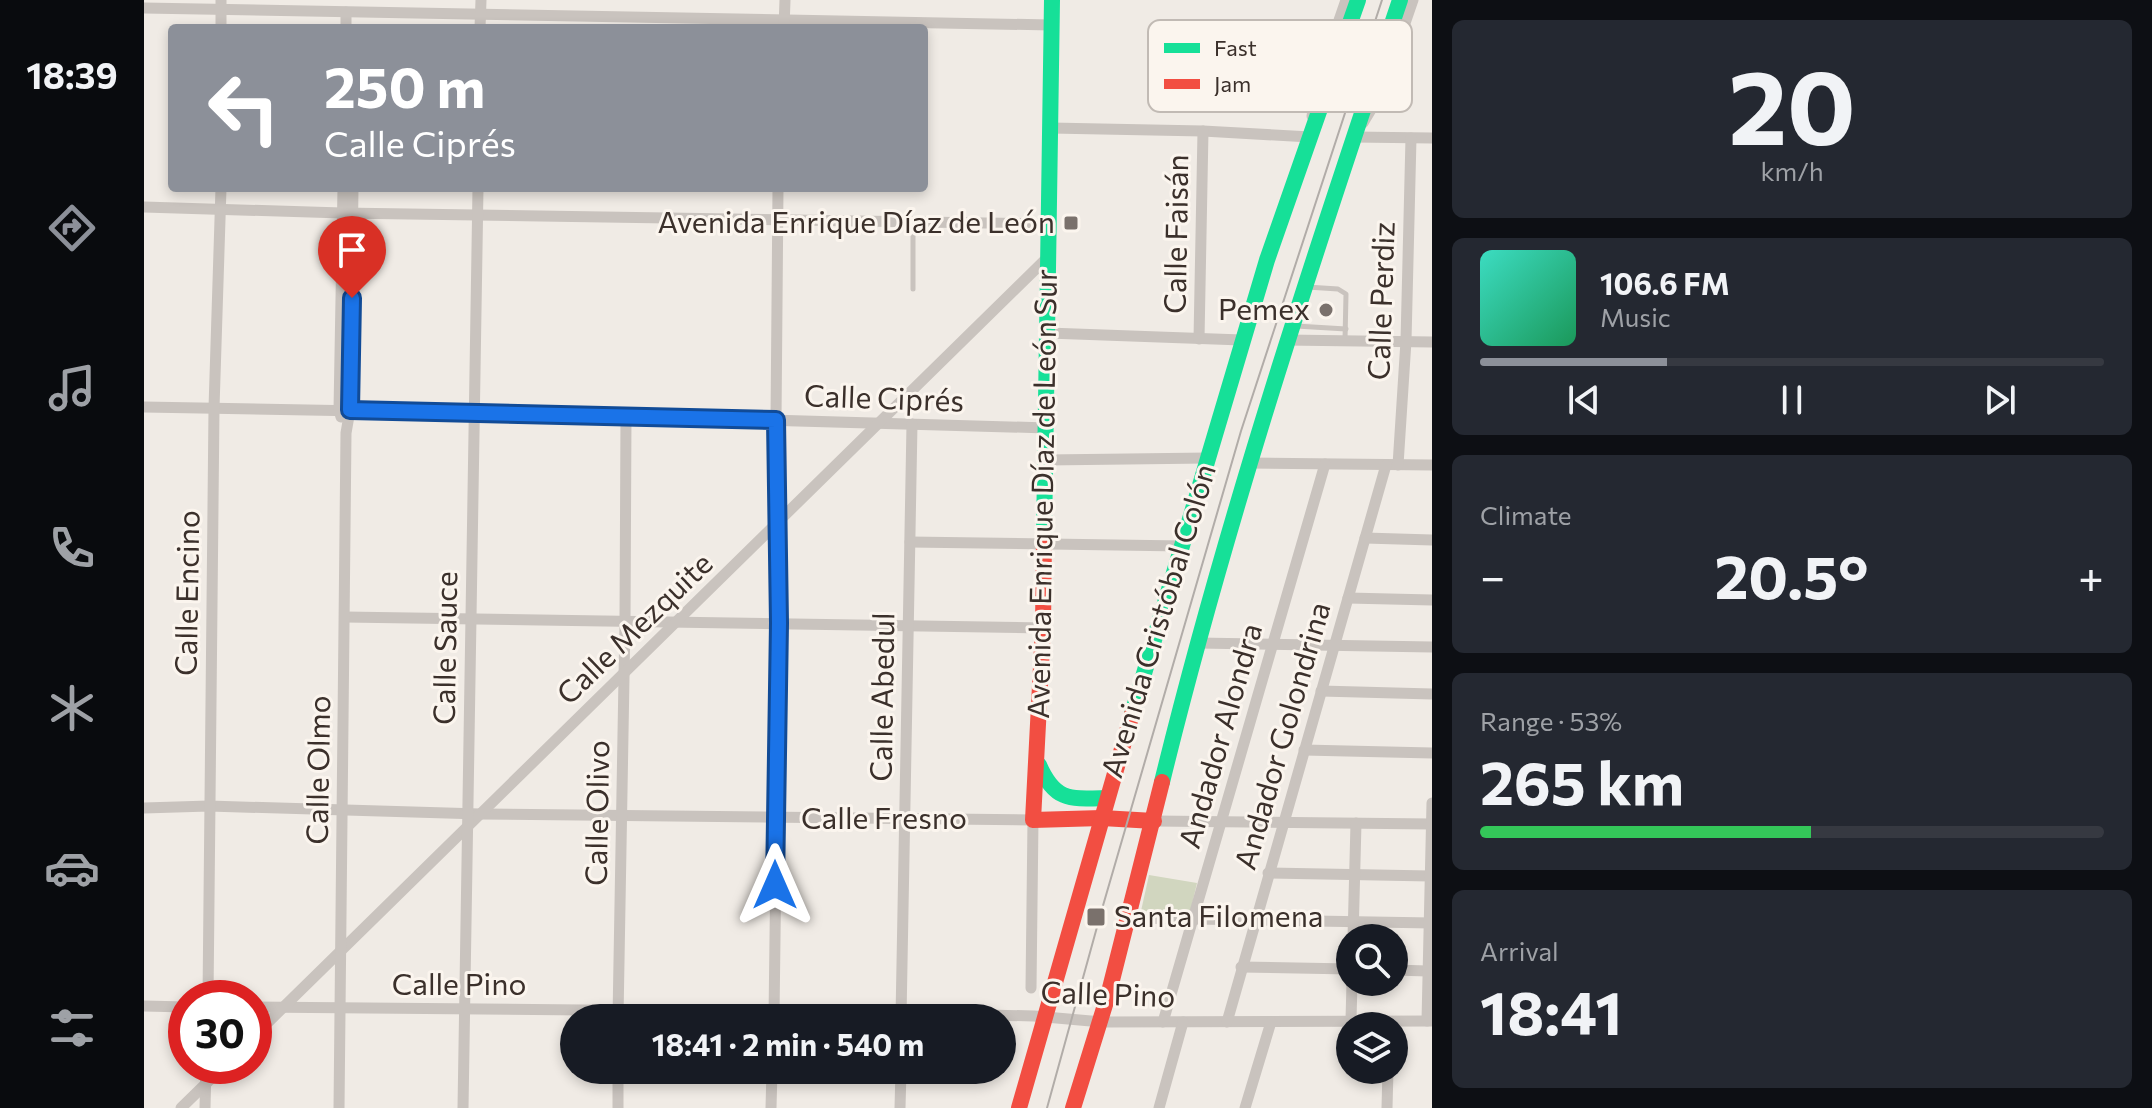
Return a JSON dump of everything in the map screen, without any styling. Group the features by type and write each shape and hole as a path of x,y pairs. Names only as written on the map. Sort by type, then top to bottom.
{"main road":[{"name":"Avenida Enrique Díaz de León Sur","path":"1033,820 1043,628 1052,0"},
{"name":"Avenida Cristóbal Colón","path":"1351,20 1358,0"},
{"name":"Avenida Cristóbal Colón","path":"1393,20 1400,0"},
{"name":"Avenida Cristóbal Colón","path":"1019,1108 1242,340 1319,112"},
{"name":"Avenida Cristóbal Colón","path":"1073,1108 1102,1022 1198,643 1248,463 1362,112"},
{"path":"1036,756 1044,779 1055,794 1067,798 1107,798"},
{"name":"Calle Fresno","path":"1033,820 1102,818 1154,821"}],"street":[{"path":"480,24 481,0"},
{"path":"144,8 221,5 351,12 784,24 785,0"},
{"name":"Avenida Cristóbal Colón","path":"1339,20 1346,0"},
{"name":"Avenida Cristóbal Colón","path":"1406,20 1413,0"},
{"path":"347,24 351,12"},
{"path":"351,12 354,24"},
{"path":"928,25 1051,25"},
{"name":"Avenida Cristóbal Colón","path":"1310,137 1313,112"},
{"name":"Avenida Cristóbal Colón","path":"1353,137 1369,112"},
{"path":"1051,128 1310,137"},
{"name":"Calle Faisán","path":"1199,339 1203,131"},
{"path":"1353,137 1432,138"},
{"name":"Calle Perdiz","path":"1392,465 1406,341 1411,138"},
{"name":"Calle Encino","path":"208,980 214,408 221,192"},
{"name":"Calle Olmo","path":"344,192 348,214"},
{"name":"Calle Olmo","path":"339,1108 345,617 344,410 348,214 352,192"},
{"name":"Calle Sauce","path":"463,1108 472,818 471,618 478,192"},
{"path":"774,1004 779,623 776,420 778,192"},
{"path":"144,207 348,214 1050,224"},
{"name":"Calle Mezquite","path":"272,1019 472,818 1049,256"},
{"path":"1048,333 1242,340"},
{"path":"1288,333 1432,342"},
{"name":"Calle Ciprés","path":"144,407 474,412 1047,428"},
{"name":"Calle Olivo","path":"618,1004 626,416"},
{"name":"Calle Abedul","path":"901,1004 912,424"},
{"path":"1046,460 1208,458"},
{"path":"1248,463 1432,465"},
{"name":"Andador Alondra","path":"1163,1022 1325,464"},
{"name":"Andador Golondrina","path":"1227,1022 1365,538 1392,465"},
{"path":"1365,538 1432,540"},
{"path":"910,542 1183,546"},
{"path":"1348,598 1432,600"},
{"path":"345,617 1043,628"},
{"path":"1198,643 1432,647"},
{"path":"1321,691 1432,694"},
{"path":"1304,750 1432,753"},
{"path":"1430,1021 1428,971 1432,803"},
{"name":"Calle Fresno","path":"144,808 209,806 472,818 622,816 1033,820"},
{"name":"Avenida Enrique Díaz de León Sur","path":"1031,988 1033,820"},
{"name":"Calle Fresno","path":"1154,821 1432,824"},
{"path":"1354,924 1356,823"},
{"path":"1268,873 1430,876"},
{"path":"1130,918 1431,923"},
{"path":"1241,967 1336,969"},
{"path":"1408,970 1428,971"},
{"path":"144,1006 168,1007"},
{"name":"Calle Pino","path":"272,1006 560,1012"},
{"name":"Calle Pino","path":"1016,1017 1102,1022 1336,1020"},
{"name":"Calle Pino","path":"1408,1022 1430,1021"},
{"path":"1159,1108 1183,1022"},
{"path":"1245,1108 1271,1022"},
{"path":"181,1108 205,1084"},
{"path":"205,1084 205,1108"},
{"path":"618,1084 618,1108"},
{"path":"771,1108 772,1084"},
{"path":"900,1108 901,1084"},
{"path":"1387,1108 1388,1084"}],"lane":[{"path":"913,223 913,289"},
{"path":"1304,287 1342,290 1347,299 1345,335"}],"green space":[{"path":"1149,875 1197,883 1190,913 1141,911"}],"tram line":[{"path":"1375,20 1382,0"},
{"path":"1047,1108 1241,431 1345,112"}],"traffic: fast":[{"path":"1044,537 1052,0"},
{"path":"1351,20 1358,0"},
{"path":"1393,20 1400,0"},
{"path":"1132,714 1267,260 1319,112"},
{"path":"1162,782 1243,486 1363,112"},
{"path":"1039,765 1051,786 1066,796 1107,798"}],"traffic: jam":[{"path":"1044,537 1043,628 1033,820 1102,818 1154,821"},
{"path":"1019,1108 1132,714"},
{"path":"1073,1108 1109,992 1162,782"}],"place":[{"name":"Avenida Enrique Díaz de León","path":"1071,223"},
{"name":"Pemex","path":"1326,310"},
{"name":"Santa Filomena","path":"1096,917"}],"route":[{"path":"352,298 350,410 776,420 779,623 775,885"}]}
